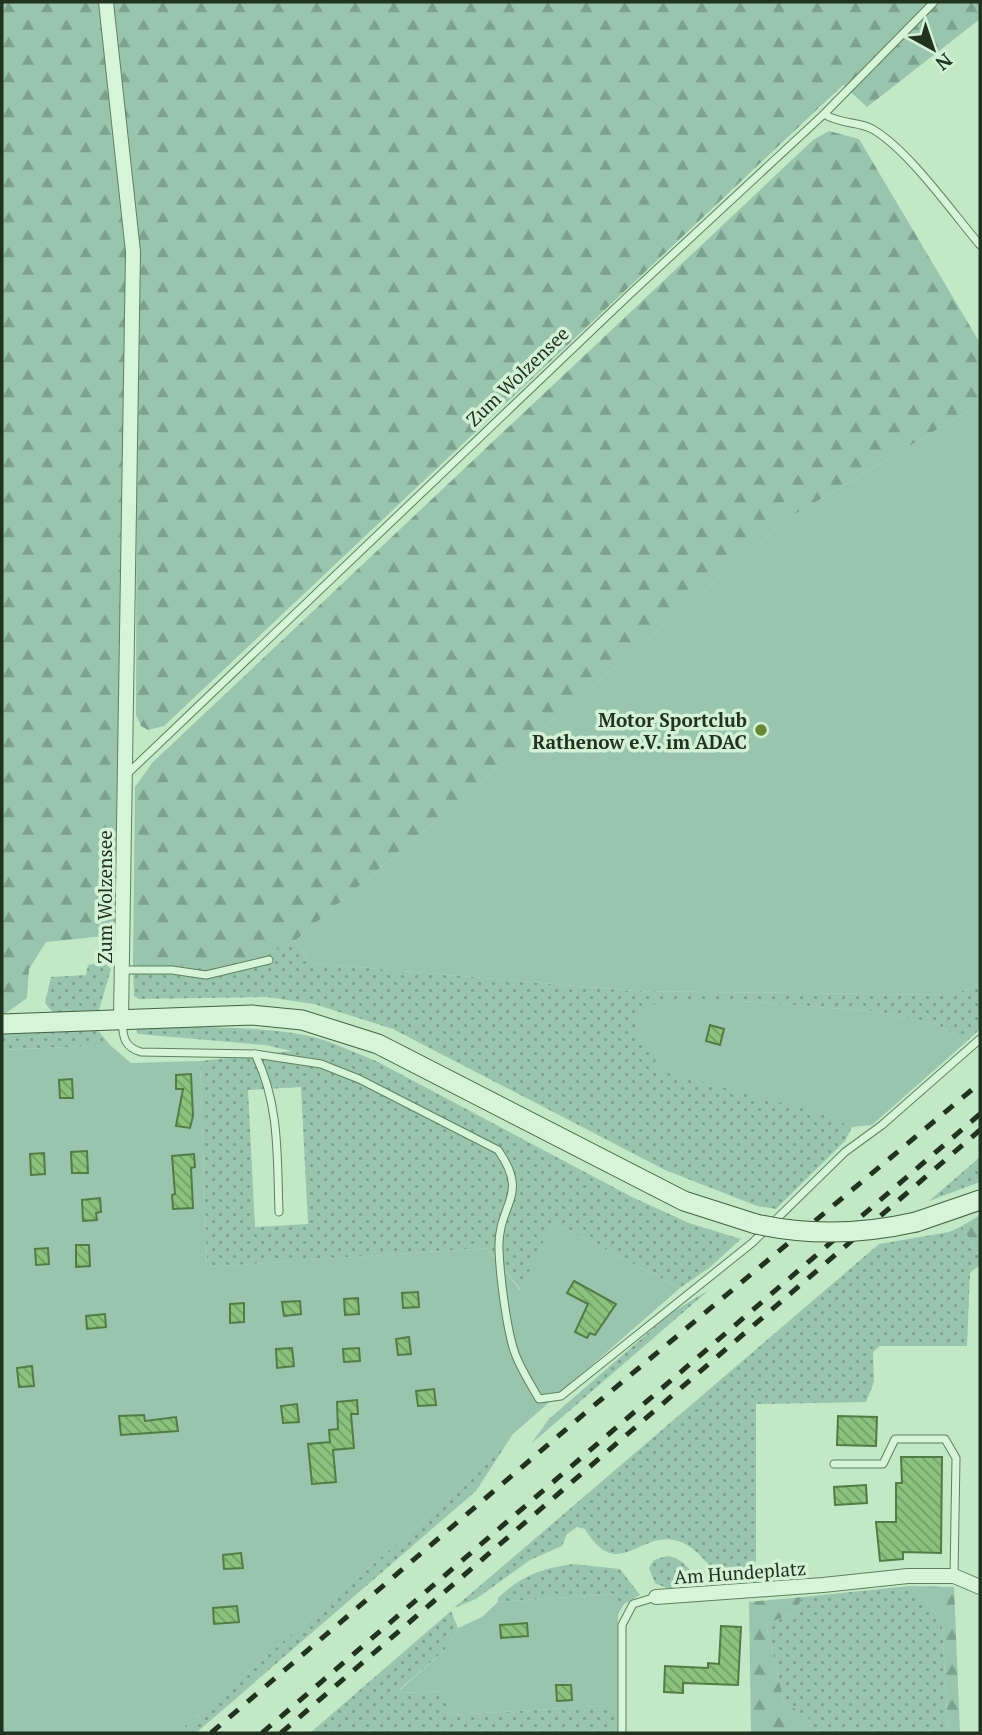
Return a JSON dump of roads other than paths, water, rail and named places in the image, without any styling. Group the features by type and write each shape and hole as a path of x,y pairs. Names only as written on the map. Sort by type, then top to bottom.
{"main road":[{"path":"2,1024 251,1015 302,1020 346,1032 408,1058 684,1201 713,1213 756,1224 804,1231 849,1232 916,1222 980,1200"}],"street":[{"name":"Zum Wolzensee","path":"106,2 134,252 121,1018"},
{"name":"Am Hundeplatz","path":"656,1597 908,1576 954,1576 980,1587"}],"lane":[{"name":"Zum Wolzensee","path":"124,776 629,295 824,114 934,2"},
{"path":"824,114 843,124 873,128 900,151 980,245"},
{"path":"123,970 172,970 206,975 269,960"},
{"path":"121,1018 123,1038 132,1049 141,1052 255,1054 321,1064 359,1079 498,1150 512,1170 515,1189 501,1223 499,1249 510,1327 515,1354 539,1399 561,1396 682,1297 717,1272 845,1152 882,1125 980,1040"},
{"path":"255,1054 266,1076 275,1107 279,1212"},
{"path":"834,1464 883,1464 895,1439 945,1439 950,1443 956,1458 954,1576"},
{"name":"Am Hundeplatz","path":"622,1733 622,1625 634,1604 656,1597"}],"railway":[{"path":"211,1733 591,1408 980,1083"},
{"path":"262,1733 980,1114"},
{"path":"281,1733 980,1130"}],"place":[{"name":"Motor Sportclub Rathenow e.V. im ADAC","path":"761,730"}]}
